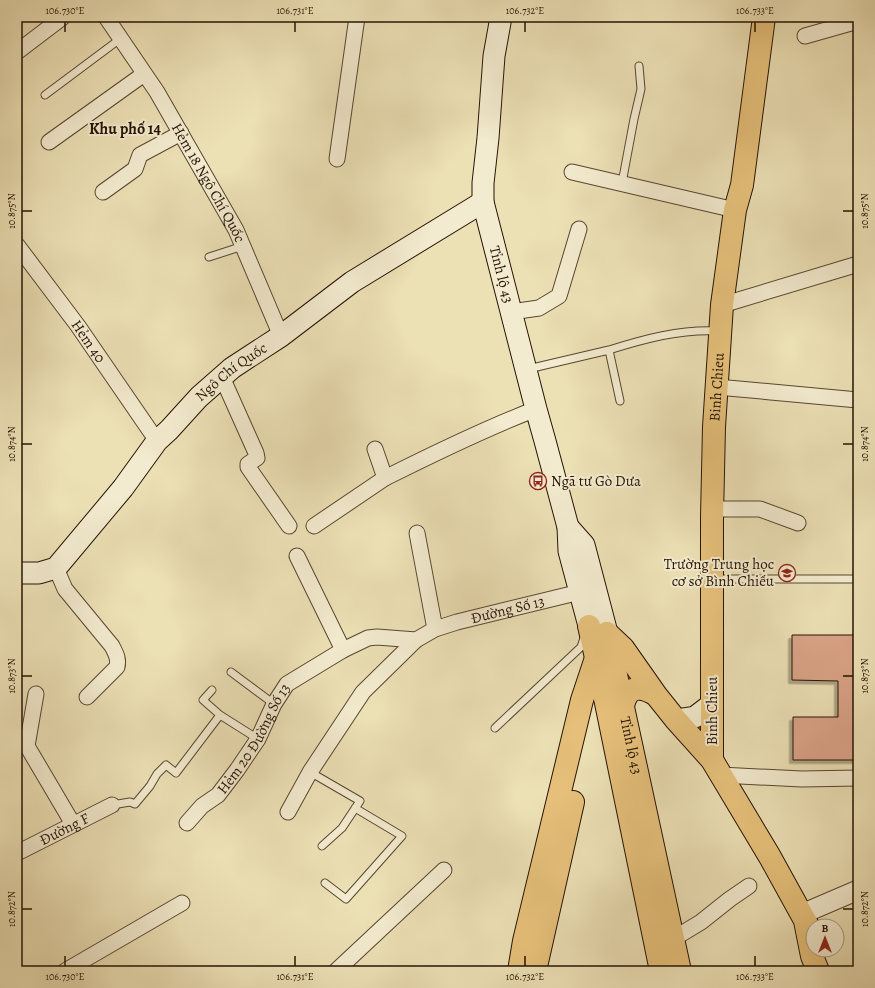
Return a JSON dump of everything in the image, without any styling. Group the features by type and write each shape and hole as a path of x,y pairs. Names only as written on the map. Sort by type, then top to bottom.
{"main road":[{"name":"Tỉnh lộ 43","path":"501,17 494,56 483,183 483,202 568,527 569,551 580,592 623,706 680,971"},
{"name":"Binh Chieu","path":"716,767 712,704 712,509 714,427 720,331 722,305 735,210 742,185 764,17"},
{"name":"Ngô Chí Quốc","path":"56,568 122,488 157,440 169,430 222,376 281,336 352,282 483,202"},
{"name":"Tỉnh lộ 43","path":"568,527 584,546 601,649 661,971"},
{"path":"17,572 39,573 56,568"},
{"path":"601,649 623,648 656,695 716,767 770,857 805,919"},
{"path":"519,971 524,941 582,700 601,649"},
{"path":"535,971 601,649"},
{"path":"623,706 627,693 632,690 640,688 650,691 656,695"},
{"path":"676,720 695,717 712,704"},
{"path":"813,958 818,971"},
{"path":"825,958 832,971"}],"street":[{"path":"17,52 63,17"},
{"name":"Hẻm 18 Ngô Chí Quốc","path":"106,17 144,74 158,92 236,230 281,336"},
{"path":"337,159 357,17"},
{"path":"805,36 858,21"},
{"path":"49,142 144,74"},
{"path":"103,192 135,170 140,155 181,133"},
{"path":"572,172 735,210"},
{"path":"511,312 539,308 559,296 580,229"},
{"name":"Hẻm 40","path":"17,245 78,326 157,440"},
{"path":"722,305 858,264"},
{"path":"222,376 256,453 257,458 248,464 248,467 289,526"},
{"path":"717,387 858,400"},
{"path":"314,526 385,478 439,450 483,430 536,409"},
{"path":"375,449 385,478"},
{"path":"712,509 760,509 798,523"},
{"path":"417,533 435,629"},
{"path":"297,556 343,650"},
{"path":"56,568 65,589 112,646 117,657 118,662 116,667 87,697"},
{"name":"Đường Số 13","path":"288,812 310,772 363,692 416,640 435,629 457,622 580,592"},
{"name":"Hẻm 20 Đường Số 13","path":"187,823 202,806 218,795 237,770 258,740 274,704 287,684 343,650 368,638 377,637 416,640"},
{"path":"36,694 27,746 73,824"},
{"path":"716,767 802,779 858,778"},
{"name":"Đường F","path":"17,853 112,805"},
{"path":"336,971 444,870"},
{"path":"673,939 701,922 748,886"},
{"path":"815,918 858,890"},
{"path":"65,971 182,903"}],"lane":[{"path":"45,95 120,39"},
{"path":"622,183 641,89 639,66"},
{"path":"209,257 243,246"},
{"path":"526,369 609,350 664,335 700,330 720,331"},
{"path":"609,350 620,401"},
{"path":"712,579 858,579"},
{"path":"495,728 581,647 601,649"},
{"path":"231,672 274,704"},
{"path":"212,690 202,700 220,715 258,740"},
{"path":"112,805 130,802 135,804 150,786 157,774 166,765 176,772 220,715"},
{"path":"310,772 360,801 342,828 322,846"},
{"path":"325,883 346,899 402,836 356,808"}],"building":[{"path":"792,635 858,635 858,760 793,760 793,717 838,717 838,681 792,680"}],"place":[{"name":"Ngã tư Gò Dưa","path":"538,481"},
{"name":"Trường Trung học cơ sở Bình Chiểu","path":"787,573"}],"district":[{"name":"Khu phố 14","path":"125,128"}]}
